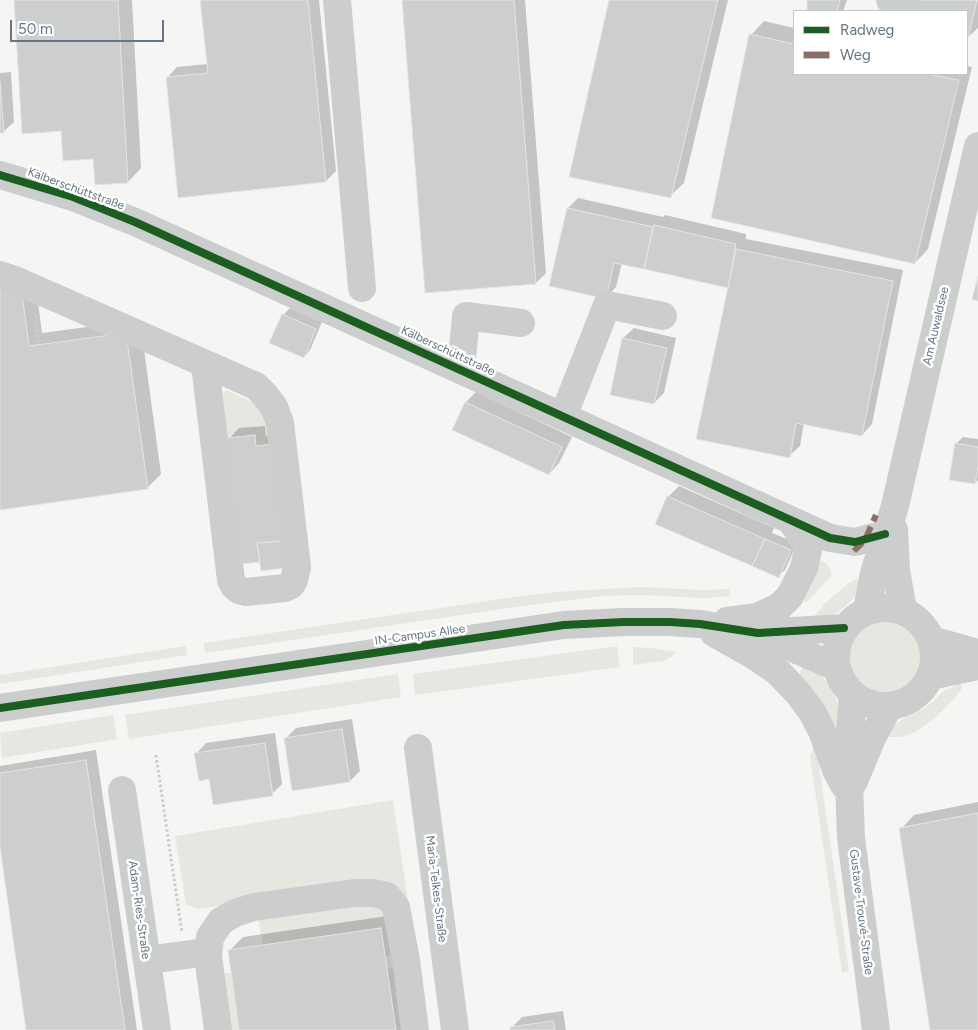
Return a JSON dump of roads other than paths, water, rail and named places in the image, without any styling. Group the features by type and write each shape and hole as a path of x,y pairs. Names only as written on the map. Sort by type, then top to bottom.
{"street":[{"path":"337,0 362,288"},
{"name":"Am Auwaldsee","path":"867,610 874,573 895,506 978,146"},
{"name":"Kälberschüttstraße","path":"0,175 73,197 135,222 830,538 848,542 865,540 885,534"},
{"path":"0,275 256,386 265,395 274,407 280,423 297,567 294,580 290,586 246,592 234,586 205,365"},
{"path":"563,417 607,305 663,316"},
{"path":"462,370 466,316 521,323"},
{"name":"Am Auwaldsee","path":"895,506 894,547 903,610"},
{"name":"Kälberschüttstraße","path":"700,624 757,616 780,606 790,596 804,568 808,550 806,542 791,521"},
{"path":"891,607 903,610 920,622 931,640 934,664 930,676 923,688 914,697 902,703 889,706 863,702 852,694 842,682 836,667 835,654 838,640 844,628 854,617 867,610 891,607"},
{"name":"IN-Campus Allee","path":"0,708 564,625 636,621 700,624 758,634 836,667"},
{"name":"Gustave-Trouvé-Straße","path":"700,624 778,672 798,693 812,712 822,731 836,770 849,794"},
{"name":"IN-Campus Allee","path":"758,634 844,628"},
{"path":"931,640 978,653"},
{"path":"930,676 978,666"},
{"name":"Gustave-Trouvé-Straße","path":"852,694 848,755 851,838 876,1030"},
{"name":"Gustave-Trouvé-Straße","path":"849,794 859,766 889,706"},
{"name":"Maria-Telkes-Straße","path":"418,748 455,1030"},
{"name":"Adam-Ries-Straße","path":"122,790 157,1030"},
{"path":"146,960 197,954 221,921 235,912 254,907 354,893 373,893 387,896 396,907 406,960 415,1030"},
{"path":"197,954 218,1030"}]}
